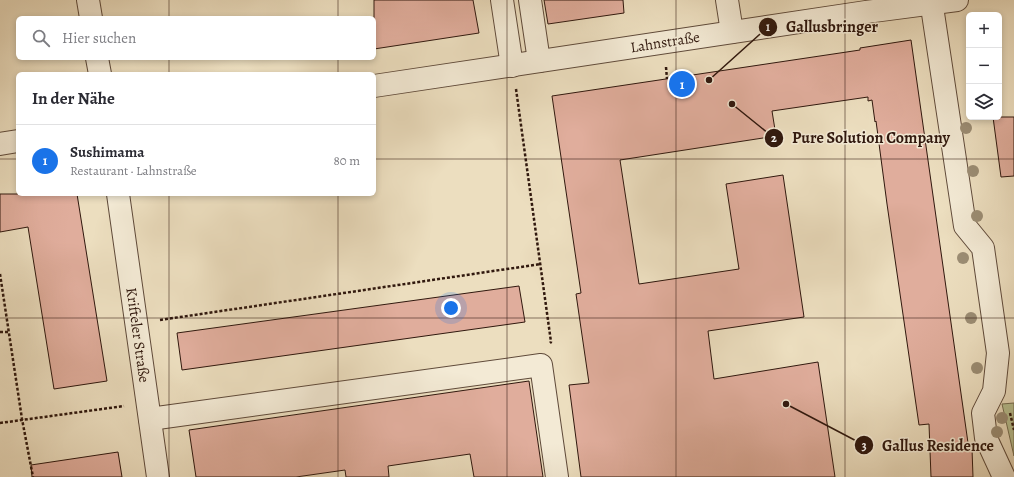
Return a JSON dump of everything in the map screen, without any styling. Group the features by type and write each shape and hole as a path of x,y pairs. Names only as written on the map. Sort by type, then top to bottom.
{"street":[{"path":"88,0 91,16"},
{"path":"502,0 512,66"},
{"path":"530,0 539,61"},
{"path":"727,0 732,32"},
{"name":"Lahnstraße","path":"376,86 931,2 957,0"},
{"path":"931,2 965,226 983,248 998,353 994,391 983,413 986,438 1004,477"},
{"path":"97,60 100,72"},
{"path":"0,144 16,141"},
{"name":"Krifteler Straße","path":"118,196 158,477"},
{"path":"150,419 540,365 557,477"}],"path":[{"path":"512,66 551,342 543,343"},
{"path":"136,321 540,264"},
{"path":"0,274 22,419 33,477"},
{"path":"0,332 9,332"},
{"path":"0,423 110,408"}],"green space":[{"path":"1014,403 1014,456 1002,404"}],"building":[{"path":"374,0 473,0 479,33 376,49 376,16 374,16"},
{"path":"544,0 623,0 624,13 548,24"},
{"path":"911,40 969,450 972,449 973,477 931,477 929,424 919,425 876,121 875,122 872,100 868,101 868,97 772,111 776,136 620,160 639,284 739,269 726,184 783,175 804,317 708,331 714,379 818,362 835,477 581,477 569,385 589,383 576,294 581,293 552,96 860,50 860,48"},
{"path":"1002,117 1014,117 1014,176 1001,177 993,120 1002,120"},
{"path":"0,194 16,194 16,196 77,196 107,381 54,389 28,227 0,232"},
{"path":"519,286 525,322 182,370 177,333"},
{"path":"529,381 543,477 474,477 470,454 388,466 389,477 346,477 345,470 296,477 196,477 189,430"},
{"path":"118,452 122,477 32,477 31,465"}],"place":[{"name":"Gallusbringer","path":"709,80"},
{"name":"Sushimama","path":"682,84"},
{"name":"Pure Solution Company","path":"732,104"},
{"name":"Gallus Residence","path":"786,404"}]}
